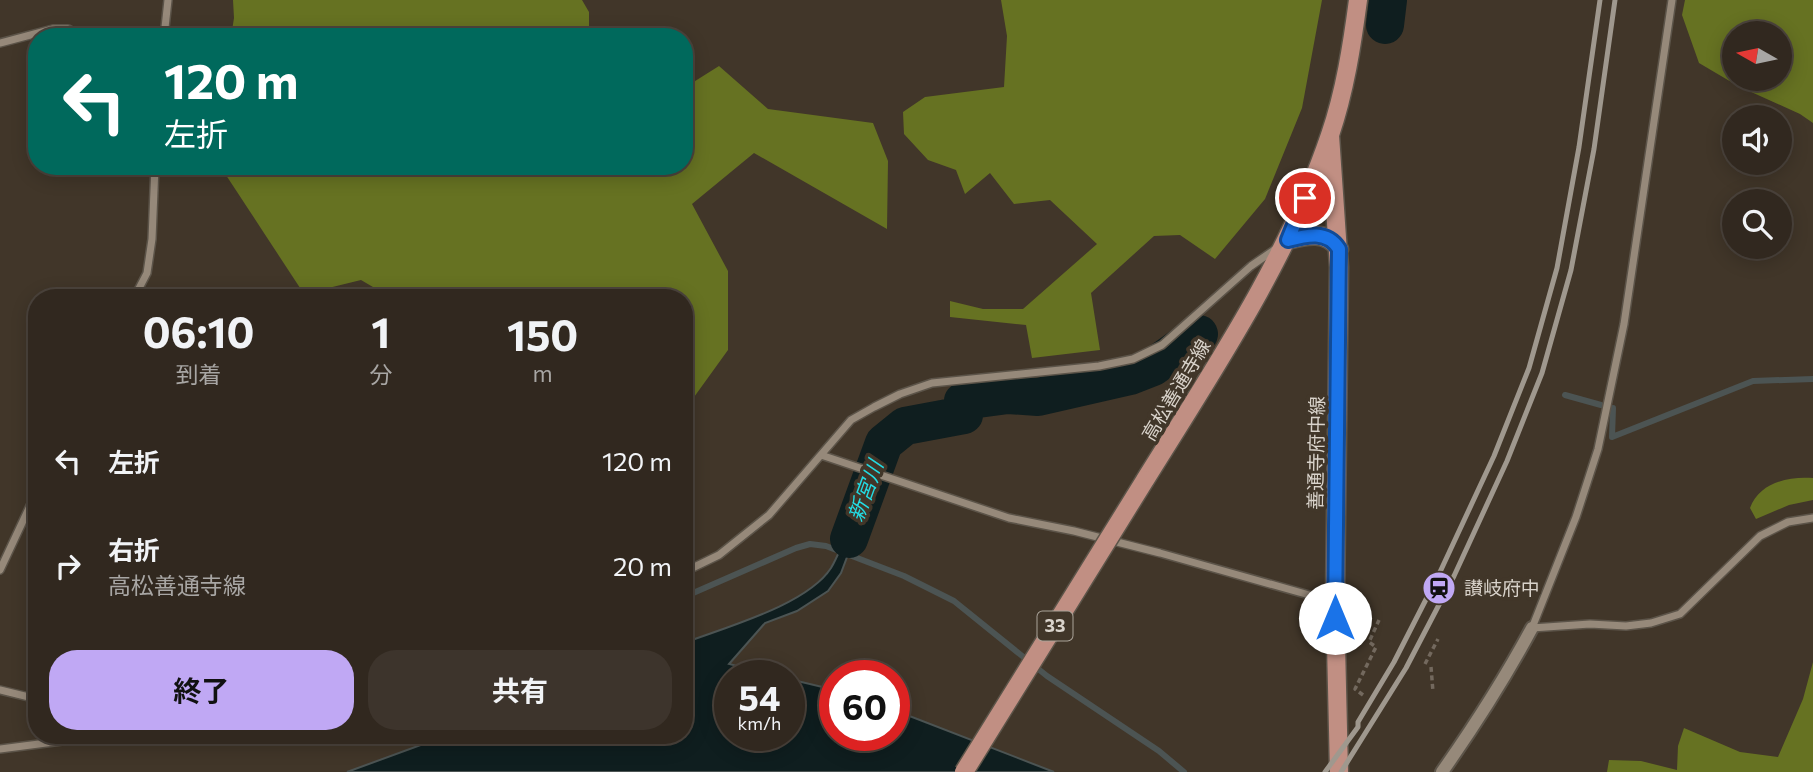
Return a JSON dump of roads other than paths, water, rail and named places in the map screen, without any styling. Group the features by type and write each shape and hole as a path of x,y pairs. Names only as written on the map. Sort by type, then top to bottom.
{"main road":[{"name":"高松善通寺線","path":"964,772 1232,339 1288,240 1330,135 1352,49 1358,0"},
{"name":"善通寺府中線","path":"1330,135 1339,249 1335,602 1339,772"},
{"path":"1288,240 1324,236 1334,241 1339,249"}],"street":[{"path":"165,28 168,0"},
{"path":"1442,772 1478,721 1532,628 1576,517 1598,449 1626,311 1672,0"},
{"path":"0,43 28,36"},
{"path":"139,289 147,273 152,239 155,175"},
{"path":"693,568 719,555 769,515 851,420 900,394 932,383 1099,366 1133,359 1162,345 1251,266 1288,240"},
{"path":"821,455 1009,517 1160,553 1335,602"},
{"path":"0,570 28,510"},
{"path":"1532,628 1651,623 1680,614 1760,536 1788,522 1813,518"},
{"path":"0,690 28,697"},
{"path":"0,749 39,744"}],"water":[{"path":"864,488 872,491 841,573 828,591 797,611 765,623 733,660 714,660 714,751 805,751 805,683 819,686 819,751 910,751 910,716 1054,772 347,772 423,744 693,744 693,640 785,604 820,581 836,559"}],"waterway":[{"name":"新宮川","path":"1385,25 1388,0"},
{"name":"新宮川","path":"849,539 884,443 905,426 964,415 963,401 1008,395 1038,397 1130,376 1153,367 1199,334"},
{"path":"1613,408 1612,437 1753,381 1813,379"},
{"path":"1565,395 1601,405"},
{"path":"693,593 796,548 810,544 826,546 904,576 954,601 1047,676 1159,751 1184,772"}],"railway":[{"path":"1325,772 1358,727 1358,722 1394,662 1440,572 1494,456 1529,368 1557,268 1579,147 1600,0"},
{"path":"1341,772 1406,668 1454,576 1507,461 1542,373 1571,270 1594,149 1615,0"}],"place":[{"name":"讃岐府中","path":"1439,588"}]}
